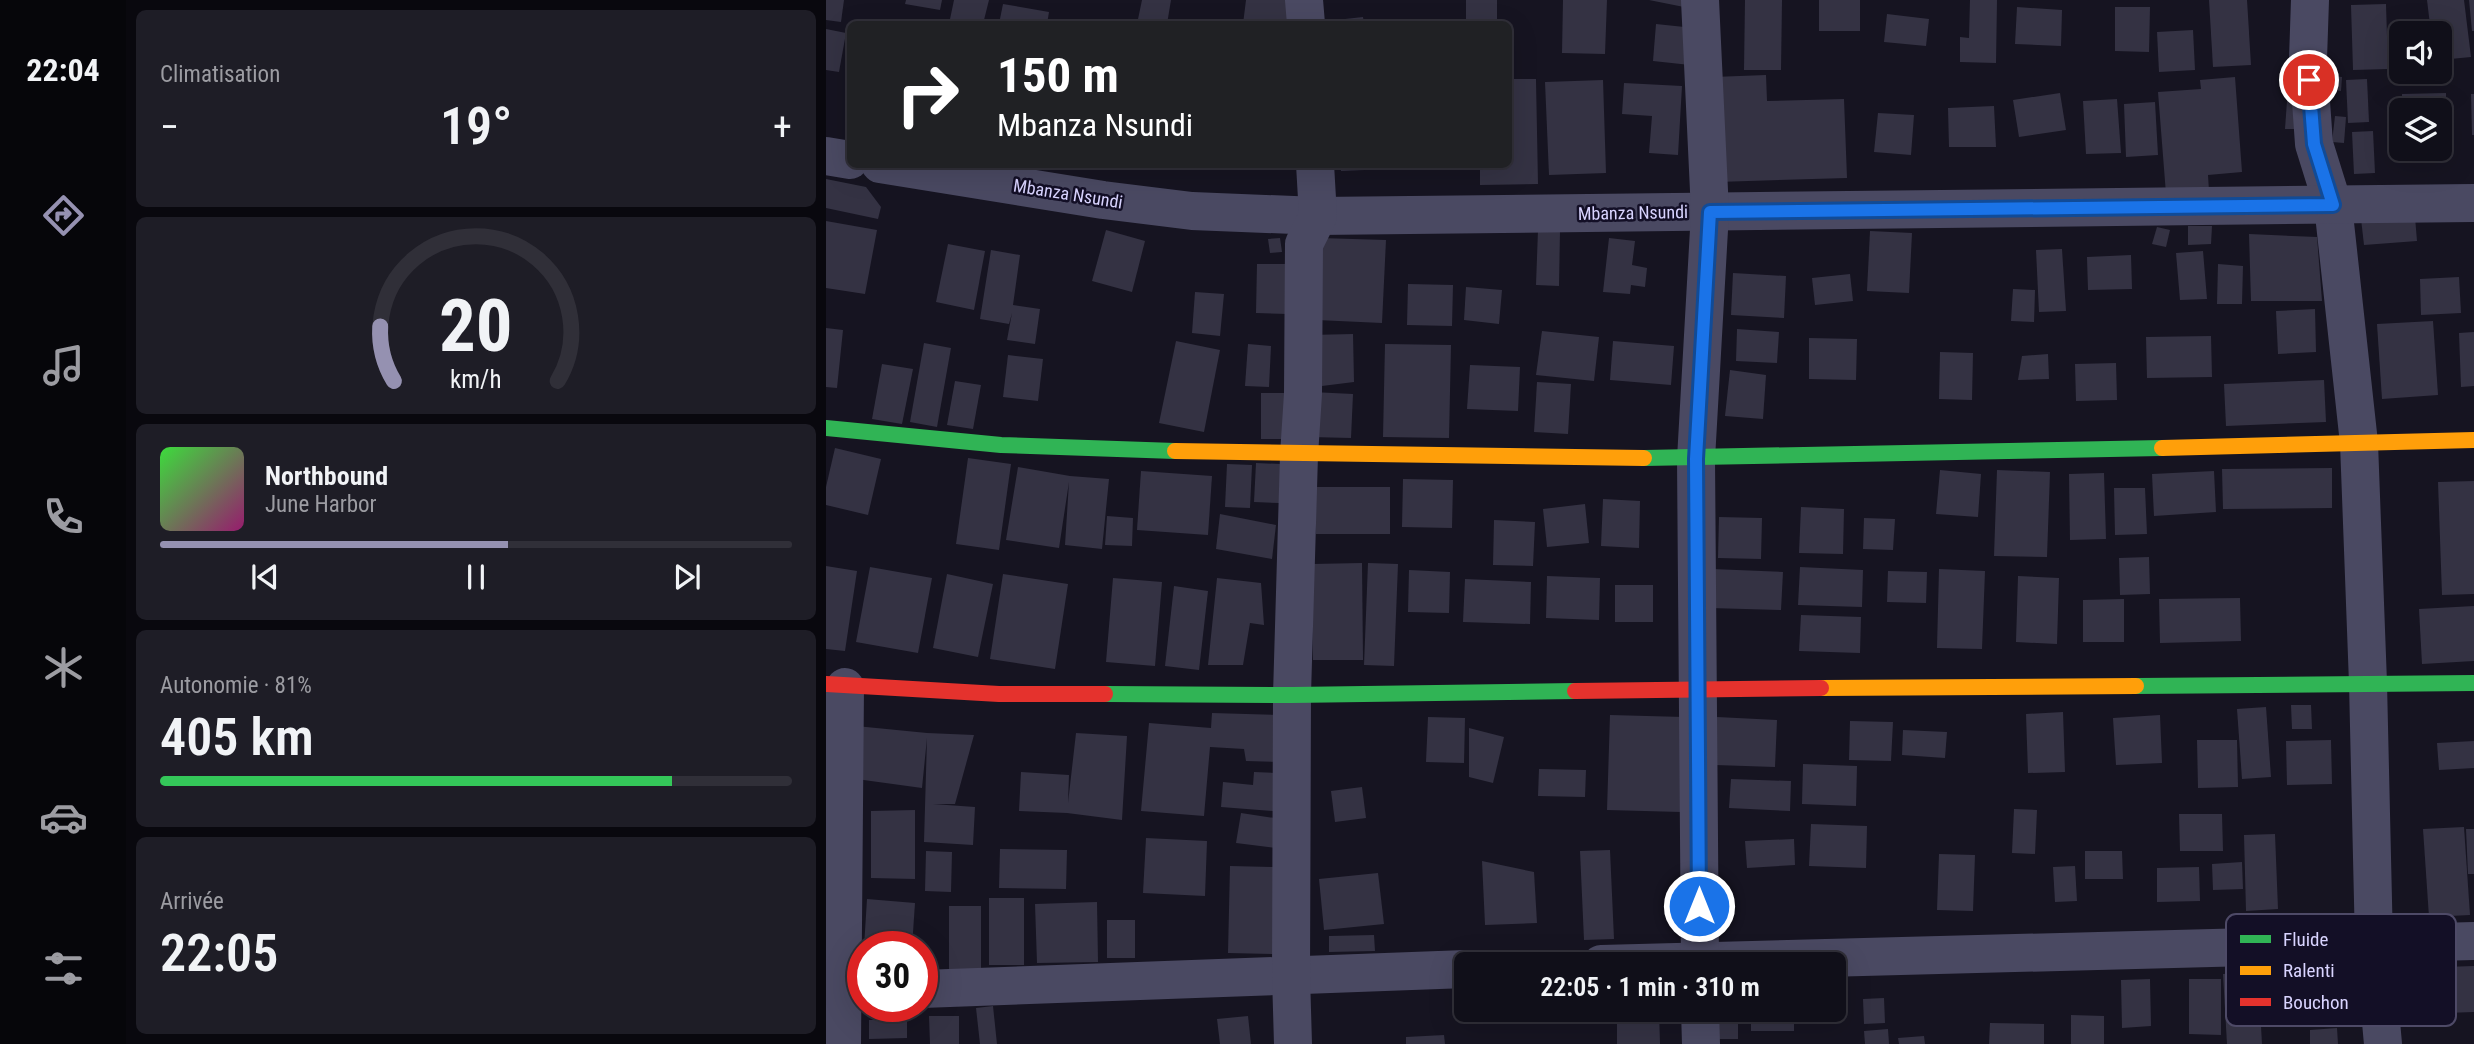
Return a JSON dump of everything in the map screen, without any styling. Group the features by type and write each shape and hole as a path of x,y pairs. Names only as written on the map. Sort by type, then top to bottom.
{"street":[{"path":"1304,0 1306,21"},
{"path":"1700,0 1710,212 1696,459 1700,952"},
{"path":"2310,0 2308,59 2314,144 2333,205 2358,443 2368,683 2373,914"},
{"path":"826,156 847,160"},
{"name":"Mbanza Nsundi","path":"905,168 1116,202 1192,211 1318,216 2474,203"},
{"path":"1293,1044 1292,695 1303,394 1304,244 1318,216 1315,168"},
{"path":"826,428 1001,444 1299,455 1696,459 2474,440"},
{"path":"842,1044 844,993 835,685 999,694 1292,695 2474,683"},
{"path":"2456,942 2474,941"},
{"path":"1846,959 2226,948"},
{"path":"938,988 1454,970"},
{"path":"1700,1022 1701,1044"},
{"path":"2381,1026 2383,1044"}],"building":[{"path":"826,0 844,0 841,22 826,20"},
{"path":"906,0 942,0 940,10 905,4"},
{"path":"954,0 989,0 984,21 950,21"},
{"path":"1142,0 1171,0 1168,21 1138,21"},
{"path":"1246,0 1290,0 1286,21 1243,21"},
{"path":"1466,0 1497,0 1497,21 1466,21"},
{"path":"1563,0 1607,0 1605,54 1562,53"},
{"path":"1649,0 1691,0 1689,8"},
{"path":"1745,0 1782,0 1781,70 1744,70"},
{"path":"1819,0 1860,0 1860,31 1819,31"},
{"path":"1970,0 1997,0 1996,63 1960,62 1960,37 1969,38"},
{"path":"2209,0 2247,0 2251,65 2213,67"},
{"path":"2427,0 2464,0 2471,57 2452,59 2452,21 2430,21"},
{"path":"2469,0 2474,0 2474,31 2472,31"},
{"path":"1003,4 1049,12 1048,21 1000,21"},
{"path":"2386,4 2388,69 2353,70 2351,5"},
{"path":"2017,7 2062,10 2061,46 2015,44"},
{"path":"2115,7 2150,7 2149,52 2115,51"},
{"path":"1887,14 1929,19 1926,46 1884,42"},
{"path":"1363,17 1364,21 1327,21"},
{"path":"1656,24 1694,28 1690,65 1653,61"},
{"path":"826,29 846,33 839,72 826,70"},
{"path":"2193,30 2195,70 2159,72 2157,32"},
{"path":"2314,74 2342,77 2341,91 2313,88"},
{"path":"1766,75 1767,101 1844,99 1847,178 1717,182 1713,77"},
{"path":"2235,77 2242,172 2208,175 2209,191 2166,194 2158,92 2201,89 2200,80"},
{"path":"1512,79 1536,79 1538,184 1480,185 1480,168 1512,168"},
{"path":"2367,79 2369,122 2348,123 2346,80"},
{"path":"1603,80 1606,173 1549,175 1545,82"},
{"path":"1624,83 1682,86 1678,155 1649,153 1652,116 1622,114"},
{"path":"2060,93 2066,130 2019,137 2013,100"},
{"path":"2446,93 2446,98 2402,98 2402,94"},
{"path":"2471,94 2474,94 2474,135 2472,135"},
{"path":"2117,99 2121,153 2086,154 2083,101"},
{"path":"2287,101 2300,102 2299,129 2285,129"},
{"path":"2155,102 2158,155 2126,157 2124,104"},
{"path":"1994,106 1996,147 1949,147 1948,108"},
{"path":"1878,113 1914,115 1911,155 1874,152"},
{"path":"2335,116 2346,117 2344,143 2332,142"},
{"path":"2373,131 2375,173 2354,174 2352,132"},
{"path":"1341,168 1388,168 1388,169 1341,171"},
{"path":"826,179 866,187 881,207 878,219 826,208"},
{"path":"2414,205 2417,241 2364,245 2360,210"},
{"path":"826,221 877,230 865,294 826,288"},
{"path":"2188,226 2212,226 2211,244 2188,245"},
{"path":"2157,227 2170,230 2166,247 2152,244"},
{"path":"1106,230 1145,241 1132,292 1092,281"},
{"path":"1538,230 1560,231 1559,286 1536,285"},
{"path":"1870,231 1912,233 1909,293 1867,291"},
{"path":"2249,234 2317,237 2322,301 2251,301"},
{"path":"1280,238 1282,252 1270,253 1268,239"},
{"path":"1320,238 1386,240 1382,323 1317,320"},
{"path":"1609,238 1635,241 1632,265 1647,268 1645,287 1631,285 1630,294 1603,292"},
{"path":"948,244 985,251 974,310 936,302"},
{"path":"2062,249 2066,311 2039,312 2036,250"},
{"path":"991,250 1020,255 1013,305 1040,309 1035,344 1007,340 1012,313 1009,324 980,319"},
{"path":"2203,251 2207,299 2180,300 2176,253"},
{"path":"2131,255 2132,289 2088,290 2087,257"},
{"path":"1257,264 1289,264 1288,314 1256,313"},
{"path":"2218,264 2243,266 2242,304 2217,304"},
{"path":"1733,273 1786,276 1784,318 1731,315"},
{"path":"1850,274 1853,301 1815,305 1812,278"},
{"path":"2459,277 2461,313 2421,315 2420,279"},
{"path":"1408,284 1453,285 1452,326 1407,325"},
{"path":"1466,287 1502,290 1499,324 1464,320"},
{"path":"2013,289 2035,290 2034,322 2011,321"},
{"path":"1195,292 1224,294 1220,336 1192,333"},
{"path":"2315,309 2316,352 2278,354 2276,311"},
{"path":"2433,321 2438,395 2382,399 2377,324"},
{"path":"826,328 843,330 837,388 826,387"},
{"path":"1737,329 1779,332 1777,363 1736,361"},
{"path":"1542,331 1599,337 1594,381 1536,375"},
{"path":"2474,332 2474,386 2461,387 2459,333"},
{"path":"1353,334 1354,382 1314,387 1310,335"},
{"path":"2211,336 2212,377 2147,378 2146,337"},
{"path":"1809,338 1857,339 1856,380 1809,379"},
{"path":"1176,341 1220,350 1204,432 1159,423"},
{"path":"1613,341 1674,346 1671,385 1610,380"},
{"path":"924,343 951,348 937,427 910,422"},
{"path":"1248,344 1271,346 1269,387 1245,386"},
{"path":"1385,344 1451,345 1449,438 1383,437"},
{"path":"1940,352 1973,353 1972,400 1939,399"},
{"path":"2048,354 2049,379 2018,380 2022,356"},
{"path":"1008,355 1043,359 1038,401 1003,397"},
{"path":"2116,363 2117,400 2076,401 2075,364"},
{"path":"882,364 913,369 902,424 872,419"},
{"path":"1470,365 1520,367 1518,411 1467,409"},
{"path":"1730,370 1766,375 1763,419 1725,416"},
{"path":"2324,380 2326,422 2226,426 2224,384"},
{"path":"955,381 981,385 973,429 947,425"},
{"path":"1537,382 1571,384 1568,434 1534,432"},
{"path":"1312,392 1353,394 1351,438 1310,437"},
{"path":"1261,393 1297,393 1296,439 1261,439"},
{"path":"835,448 881,459 868,515 826,505 826,487"},
{"path":"968,458 1011,464 999,550 956,544"},
{"path":"1256,463 1281,464 1279,503 1254,502"},
{"path":"1227,464 1252,465 1250,508 1225,507"},
{"path":"1018,467 1070,476 1109,479 1102,549 1065,545 1069,482 1059,548 1006,540"},
{"path":"2332,468 2332,508 2223,509 2222,469"},
{"path":"1940,470 1981,474 1978,517 1936,514"},
{"path":"1997,470 2050,472 2047,557 1994,556"},
{"path":"1141,471 1212,476 1208,535 1137,530"},
{"path":"2214,471 2216,512 2154,516 2152,474"},
{"path":"2104,473 2106,539 2070,540 2069,474"},
{"path":"1403,479 1453,480 1452,528 1402,527"},
{"path":"2474,481 2474,594 2442,595 2438,482"},
{"path":"1316,487 1390,487 1390,534 1316,534"},
{"path":"2114,488 2145,488 2147,534 2115,535"},
{"path":"1603,499 1640,501 1639,548 1601,546"},
{"path":"1585,504 1589,543 1547,547 1543,509"},
{"path":"1801,507 1844,509 1843,554 1799,553"},
{"path":"1220,514 1276,525 1272,559 1216,549"},
{"path":"1107,516 1133,518 1132,546 1105,545"},
{"path":"1719,517 1762,518 1761,559 1718,558"},
{"path":"1864,518 1895,519 1893,550 1863,549"},
{"path":"1494,520 1535,522 1533,566 1493,565"},
{"path":"2149,557 2150,594 2120,595 2119,558"},
{"path":"1362,563 1363,660 1313,660 1312,564"},
{"path":"1368,563 1398,564 1394,666 1364,665"},
{"path":"826,566 857,571 845,651 826,649"},
{"path":"870,567 932,578 918,653 856,642"},
{"path":"1800,567 1863,570 1862,607 1798,605"},
{"path":"1712,569 1783,572 1781,610 1710,608"},
{"path":"1939,569 1985,571 1982,649 1937,648"},
{"path":"1409,570 1450,572 1449,613 1408,612"},
{"path":"1888,571 1927,572 1926,603 1887,602"},
{"path":"947,574 993,584 978,657 933,648"},
{"path":"1003,574 1068,584 1055,669 990,659"},
{"path":"1547,576 1600,578 1599,620 1546,618"},
{"path":"2018,576 2059,578 2057,644 2016,642"},
{"path":"1113,578 1162,582 1155,666 1106,662"},
{"path":"1217,578 1261,583 1264,625 1250,623 1243,665 1208,665"},
{"path":"1465,579 1531,582 1530,624 1463,622"},
{"path":"1615,585 1653,585 1653,622 1615,622"},
{"path":"1174,586 1208,591 1199,670 1165,666"},
{"path":"2240,598 2241,641 2160,643 2159,599"},
{"path":"2124,599 2124,642 2083,642 2083,600"},
{"path":"2474,606 2474,661 2422,664 2419,609"},
{"path":"1801,615 1861,617 1860,653 1799,651"},
{"path":"2291,705 2311,705 2312,729 2292,729"},
{"path":"2266,707 2271,777 2242,779 2237,709"},
{"path":"2063,712 2065,772 2028,773 2026,714"},
{"path":"1212,713 1280,715 1279,762 1246,761 1244,749 1210,747 1204,816 1141,811 1149,723 1211,728"},
{"path":"1610,715 1684,717 1681,812 1607,810"},
{"path":"2160,715 2162,763 2116,765 2113,718"},
{"path":"1428,717 1465,718 1464,763 1426,762"},
{"path":"1717,717 1777,720 1775,767 1715,765"},
{"path":"1850,721 1893,722 1891,761 1849,760"},
{"path":"856,726 974,735 955,804 933,804 975,807 973,845 924,842 927,738 922,788 849,778"},
{"path":"1469,728 1504,737 1493,783 1469,777"},
{"path":"1903,730 1947,732 1945,758 1902,755"},
{"path":"1076,733 1127,736 1122,820 1067,813 1019,811 1021,772 1069,775 1068,803"},
{"path":"2197,740 2237,740 2238,787 2198,788"},
{"path":"2331,740 2332,784 2287,785 2286,741"},
{"path":"2474,741 2474,768 2439,770 2437,743"},
{"path":"1803,764 1857,766 1856,806 1802,804"},
{"path":"1539,769 1586,770 1585,797 1538,796"},
{"path":"1254,772 1276,773 1273,811 1221,807 1223,782 1253,785"},
{"path":"1731,779 1791,781 1790,811 1729,808"},
{"path":"1362,787 1366,818 1335,822 1331,791"},
{"path":"2014,809 2037,810 2035,854 2012,853"},
{"path":"915,810 915,879 871,878 871,811"},
{"path":"1241,813 1281,819 1276,848 1236,843"},
{"path":"2179,814 2222,814 2223,851 2180,851"},
{"path":"1811,824 1867,826 1866,868 1809,866"},
{"path":"2464,827 2470,915 2429,914 2423,829"},
{"path":"2466,829 2474,829 2474,874 2468,874"},
{"path":"2275,834 2278,909 2246,911 2244,835"},
{"path":"1146,838 1207,841 1205,896 1143,893"},
{"path":"1794,839 1795,865 1747,868 1745,841"},
{"path":"1000,849 1067,850 1066,889 999,888"},
{"path":"1610,850 1614,939 1584,940 1580,851"},
{"path":"926,851 952,852 951,892 925,891"},
{"path":"2085,851 2122,851 2123,879 2085,879"},
{"path":"1939,854 1975,855 1973,911 1937,910"},
{"path":"1482,861 1534,872 1537,923 1485,925"},
{"path":"2242,862 2243,889 2213,890 2212,864"},
{"path":"1230,866 1275,867 1273,954 1228,953"},
{"path":"2075,866 2077,901 2055,902 2053,867"},
{"path":"2199,867 2200,901 2157,902 2157,868"},
{"path":"1378,873 1384,924 1324,930 1319,879"},
{"path":"989,898 1024,898 1024,965 989,965"},
{"path":"867,899 915,903 913,931 865,931"},
{"path":"1097,902 1098,962 1037,963 1035,904"},
{"path":"949,906 981,906 981,969 949,969"},
{"path":"1107,920 1135,920 1135,958 1107,958"},
{"path":"1374,935 1375,951 1329,952 1329,936"},
{"path":"2474,966 2474,1012 2456,1013 2456,967"},
{"path":"2223,974 2226,974 2226,1026 2261,1026 2262,1044 2227,1044"},
{"path":"2150,979 2151,1026 2122,1028 2121,980"},
{"path":"2189,979 2221,979 2221,1035 2189,1034"},
{"path":"1884,998 1885,1023 1864,1024 1863,999"},
{"path":"993,1006 997,1044 980,1044 976,1008"},
{"path":"2071,1015 2104,1016 2104,1044 2071,1044"},
{"path":"938,1016 959,1016 959,1044 930,1044 929,1022 938,1022"},
{"path":"1248,1016 1251,1044 1220,1044 1217,1019"},
{"path":"869,1022 907,1022 907,1038 869,1039"},
{"path":"1617,1022 1659,1022 1660,1044 1617,1044"},
{"path":"1718,1022 1738,1022 1738,1039 1718,1039"},
{"path":"1751,1022 1794,1022 1794,1031 1751,1031"},
{"path":"1990,1023 2044,1024 2044,1044 1989,1044"},
{"path":"2337,1028 2338,1044 2310,1044 2310,1030"},
{"path":"1888,1029 1889,1044 1865,1044 1864,1031"},
{"path":"1444,1035 1445,1044 1406,1044 1406,1037"},
{"path":"1924,1036 1925,1044 1899,1044 1898,1038"}],"traffic: fast":[{"path":"826,428 1001,445 1175,451"},
{"path":"1644,458 2162,448"},
{"path":"2136,686 2474,683"},
{"path":"1105,694 1292,695 1575,691"}],"traffic: slow":[{"path":"2162,448 2474,440"},
{"path":"1175,451 1644,458"},
{"path":"1821,688 2136,686"}],"traffic: jam":[{"path":"826,684 999,694 1105,694"},
{"path":"1575,691 1821,688"}],"route":[{"path":"1699,906 1696,459 1710,212 2333,205 2314,144 2309,80"}]}
